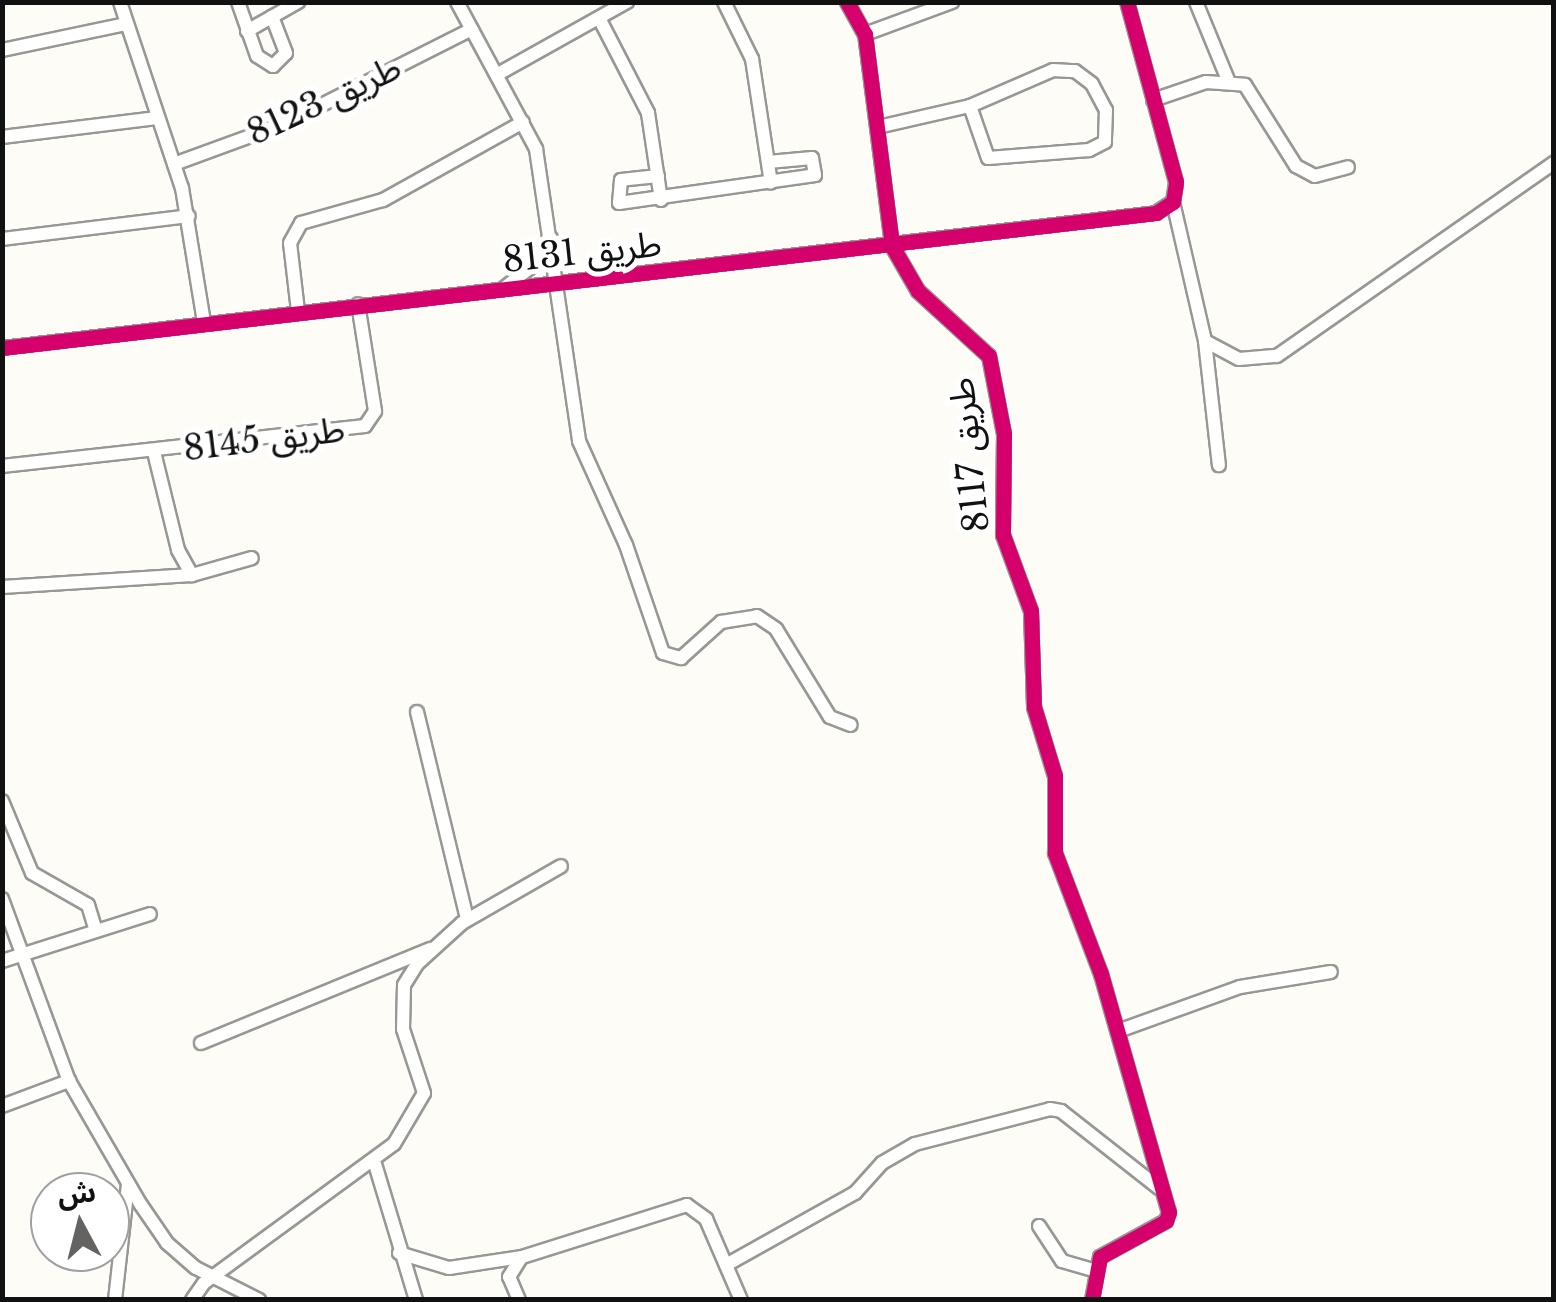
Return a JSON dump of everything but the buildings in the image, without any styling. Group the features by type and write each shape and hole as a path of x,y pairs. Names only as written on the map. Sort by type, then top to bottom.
{"street":[{"path":"120,2 189,216 204,323"},
{"path":"238,2 261,62 280,64 286,46 272,17"},
{"path":"248,31 298,2"},
{"path":"457,2 536,149 560,286 579,441 626,545 664,653 681,658 721,622 757,616 776,629 830,717 851,725"},
{"path":"498,74 627,2"},
{"path":"724,2 752,59 771,182"},
{"name":"طريق 8117","path":"847,2 865,34 892,246 918,291 989,356 1004,434 1004,535 1031,612 1034,706 1055,776 1054,853 1118,1032 1161,1189 1166,1221 1100,1257 1096,1270"},
{"path":"865,34 952,2"},
{"path":"1127,2 1176,182 1170,206 1205,341 1218,465"},
{"path":"1196,2 1228,80"},
{"path":"599,18 643,98 662,200"},
{"path":"2,50 125,24"},
{"name":"طريق 8123","path":"174,164 286,123 472,29"},
{"path":"878,128 970,106 1053,70 1075,71 1100,97 1108,134 1098,148 992,160 982,151 970,106"},
{"path":"1153,100 1185,86 1228,80 1257,96 1303,172 1315,176 1348,167"},
{"path":"2,137 158,118"},
{"path":"298,311 290,243 301,223 382,200 523,122"},
{"path":"658,176 621,180 618,200 623,206 811,179 816,164 810,158 768,162"},
{"path":"1205,341 1239,359 1292,348 1376,282 1554,163"},
{"name":"طريق 8131","path":"2,348 358,304 560,286 892,246 1170,206"},
{"path":"2,239 189,216"},
{"path":"501,291 536,263 551,238"},
{"name":"طريق 8145","path":"2,466 154,452 371,422 375,411 358,304"},
{"name":"طريق 8145","path":"154,452 178,550 192,575"},
{"path":"2,587 192,575 252,558"},
{"path":"417,712 467,919"},
{"path":"2,801 32,873 88,905 96,931"},
{"path":"192,1300 216,1274 376,1164 424,1093 402,1004 404,985 432,948 467,919 561,866"},
{"path":"2,899 69,1081 122,1172"},
{"path":"2,961 150,914"},
{"path":"200,1043 432,948"},
{"path":"1118,1032 1240,986 1331,972"},
{"path":"2,1106 69,1081"},
{"path":"726,1265 855,1193 882,1163 915,1144 1050,1110 1061,1111 1161,1189"},
{"path":"376,1164 399,1253 416,1300"},
{"path":"130,1185 167,1243 196,1268 216,1274 260,1300"},
{"path":"399,1253 449,1268 522,1257 677,1204 706,1219 740,1300"},
{"path":"1039,1226 1062,1261 1096,1270 1092,1300"},
{"path":"519,1300 509,1278 522,1257"},
{"path":"115,1300 118,1272"}],"cycle path":[{"path":"847,2 865,34 892,246 918,291 989,356 1004,434 1003,535 1031,611 1034,707 1055,776 1055,853 1101,974 1169,1212 1166,1221 1100,1257 1092,1300"},
{"path":"2,348 1156,213 1173,202 1176,182 1127,2"}]}
